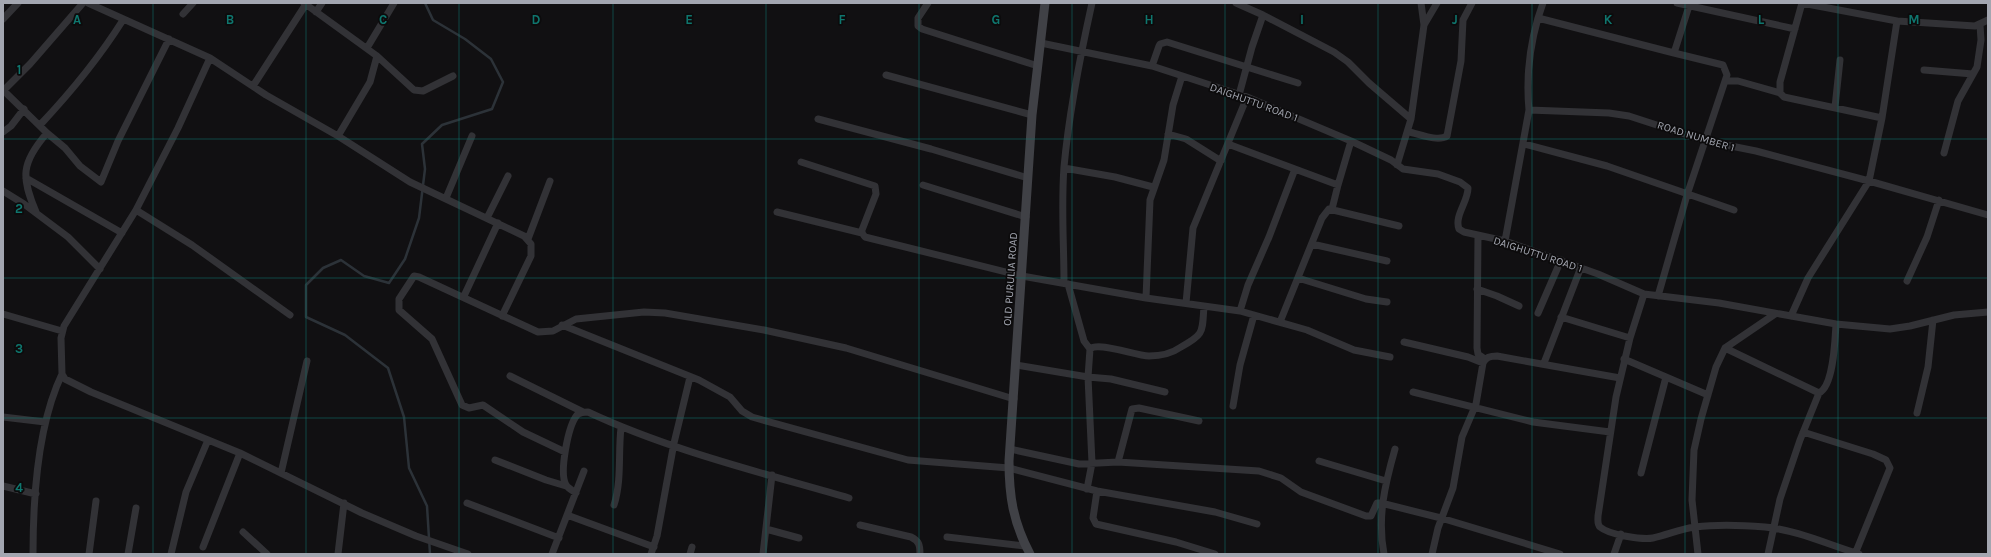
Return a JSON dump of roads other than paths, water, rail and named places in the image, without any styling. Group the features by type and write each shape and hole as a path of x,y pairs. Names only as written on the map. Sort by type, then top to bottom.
{"main road":[{"name":"OLD PURULIA ROAD","path":"1027,550 1015,518 1009,490 1009,468 1032,115 1041,43 1044,3"}],"street":[{"path":"3,19 18,3"},
{"path":"83,3 30,64 3,90 47,133 65,148 80,166 101,182 118,141 169,39"},
{"path":"88,3 210,58 410,182 488,218 528,239 531,244 532,256 502,316"},
{"path":"183,14 193,3"},
{"path":"316,12 322,3"},
{"path":"367,48 394,3"},
{"path":"928,3 918,18 918,26 922,29 1038,66"},
{"path":"1064,283 1064,168 1081,51 1092,3"},
{"path":"1236,3 1263,15 1334,52 1348,62 1411,119"},
{"path":"1397,165 1409,132 1424,25 1422,3"},
{"path":"1424,25 1437,3"},
{"path":"1409,132 1436,138 1447,136 1461,61 1463,20 1472,3"},
{"path":"1505,241 1524,144 1529,110 1528,71 1532,40 1543,3"},
{"path":"1677,3 1690,4 1795,29"},
{"path":"1780,93 1780,82 1802,3 1897,21 1974,26 1980,25 1988,20"},
{"path":"253,86 305,4 367,48 414,90 424,91 453,76"},
{"path":"1674,53 1690,4"},
{"path":"1239,95 1263,15"},
{"path":"1538,18 1723,65 1726,70 1727,81 1687,195 1658,296"},
{"path":"40,125 66,98 103,53 123,20"},
{"path":"1791,316 1808,278 1869,181 1882,118 1897,21"},
{"path":"1944,153 1958,101 1976,67 1981,40 1980,25"},
{"path":"1152,66 1158,46 1163,42 1199,51 1298,83"},
{"name":"DAIGHUTTU ROAD 1","path":"1041,43 1152,66 1239,95 1351,140 1410,171 1438,174 1465,184 1468,188 1468,194 1457,225 1459,229 1464,232 1505,241 1581,267 1644,294 1712,302 1836,324 1890,329 1910,326 1954,315 1988,312"},
{"path":"338,136 370,82 377,56"},
{"path":"210,58 178,128 136,210 62,331 60,368 62,374 65,379 91,392 240,453 416,536 468,554"},
{"path":"1834,107 1840,60"},
{"path":"1924,70 1973,74"},
{"path":"886,75 1032,115"},
{"path":"1146,298 1148,215 1154,187 1164,160 1173,105 1182,76"},
{"path":"1727,81 1738,81 1780,93 1784,97 1882,118"},
{"path":"1186,304 1193,228 1247,98"},
{"path":"3,132 11,126 24,109"},
{"name":"ROAD NUMBER 1","path":"1529,110 1609,113 1629,116 1706,141 1756,151 1939,200 1988,215"},
{"path":"818,119 931,149 1028,178"},
{"path":"37,214 29,197 26,167 29,156 47,133"},
{"path":"1168,134 1186,139 1221,161"},
{"path":"446,198 472,136"},
{"path":"1332,209 1351,140"},
{"path":"1228,144 1338,185"},
{"path":"1524,144 1607,166 1687,195 1734,210"},
{"path":"801,162 875,186 876,194 862,233"},
{"path":"1064,168 1114,176 1154,187"},
{"path":"1240,311 1248,285 1269,237 1295,169"},
{"path":"488,218 508,176"},
{"path":"26,178 122,233"},
{"path":"528,239 550,181"},
{"path":"922,185 1026,217"},
{"path":"3,191 68,237 100,269"},
{"path":"1907,281 1924,245 1939,200"},
{"path":"1280,322 1325,213 1332,209 1399,226"},
{"path":"136,210 192,245 290,315"},
{"path":"777,212 862,233 865,237 1022,276 1146,298 1240,311 1280,322 1354,350 1390,357"},
{"path":"464,296 498,223"},
{"path":"1478,235 1477,348 1478,354 1484,361"},
{"path":"1312,244 1387,260"},
{"path":"1538,313 1561,260"},
{"path":"1544,363 1581,267"},
{"path":"565,452 523,432 484,405 469,408 462,405 432,339 399,310 399,299 414,276 419,276 464,296 502,316 538,332 553,331 576,319 644,312 664,313 764,330 846,348 1014,399"},
{"path":"1298,278 1366,299 1387,302"},
{"path":"1064,283 1068,284 1084,341 1090,349 1088,376 1092,463 1087,488"},
{"path":"1478,289 1519,306"},
{"path":"1644,294 1624,359 1610,432 1598,523 1604,530 1647,539 1695,527 1726,525 1774,528 1856,554 1890,468 1886,460 1873,454 1803,432"},
{"path":"1090,349 1098,346 1149,356 1163,355 1174,352 1200,335 1204,306"},
{"path":"3,314 62,331"},
{"path":"1698,554 1692,500 1694,450 1716,367 1725,348 1775,314"},
{"path":"1233,406 1240,365 1254,315"},
{"path":"1561,317 1630,338"},
{"path":"1917,413 1928,367 1933,320"},
{"path":"1768,554 1780,499 1803,432 1819,393 1824,390 1833,363 1836,324"},
{"path":"562,325 690,376 730,397 742,411 752,417 908,460 1009,468 1097,491 1215,512 1257,524"},
{"path":"1404,342 1484,361"},
{"path":"1725,348 1819,393"},
{"path":"1432,554 1442,518 1450,498 1462,437 1478,396 1484,361 1489,356 1544,363 1620,378"},
{"path":"1624,359 1708,395"},
{"path":"281,473 307,361"},
{"path":"1016,365 1111,379 1165,392"},
{"path":"33,554 32,536 45,422 54,390 62,374"},
{"path":"510,376 583,412 588,412 621,428 710,457 849,498"},
{"path":"567,515 652,551 690,376"},
{"path":"1641,473 1666,377"},
{"path":"1413,392 1533,422 1610,432"},
{"path":"1118,462 1132,409 1140,408 1199,421"},
{"path":"566,486 564,478 565,452 574,420 578,414 583,412"},
{"path":"3,416 45,422"},
{"path":"614,504 619,488 618,452 621,428"},
{"path":"171,554 186,492 208,440"},
{"path":"1010,449 1064,461 1092,463 1118,462 1270,473 1281,478 1301,492 1366,516 1371,516 1377,504 1381,503 1442,518 1560,554"},
{"path":"1384,554 1381,540 1381,503 1395,449"},
{"path":"203,547 240,453"},
{"path":"495,460 546,480 566,486 576,493"},
{"path":"1320,461 1386,481"},
{"path":"552,554 584,471"},
{"path":"763,554 772,475"},
{"path":"3,486 36,494"},
{"path":"1097,491 1093,518 1096,524 1176,542 1215,554"},
{"path":"89,554 96,501"},
{"path":"338,554 344,503"},
{"path":"467,503 559,538"},
{"path":"128,554 136,508"},
{"path":"860,525 911,537 917,540 920,545 920,554"},
{"path":"766,529 799,538"},
{"path":"242,532 267,554"},
{"path":"1614,554 1621,534"},
{"path":"947,537 1027,550"}],"waterway":[{"path":"425,3 433,20 465,39 491,59 503,82 492,109 442,125 422,144 425,169 419,218 405,259 389,283 364,276 341,260 323,268 306,285 306,317 345,335 388,368 404,417 409,468 427,506 430,554"}]}
